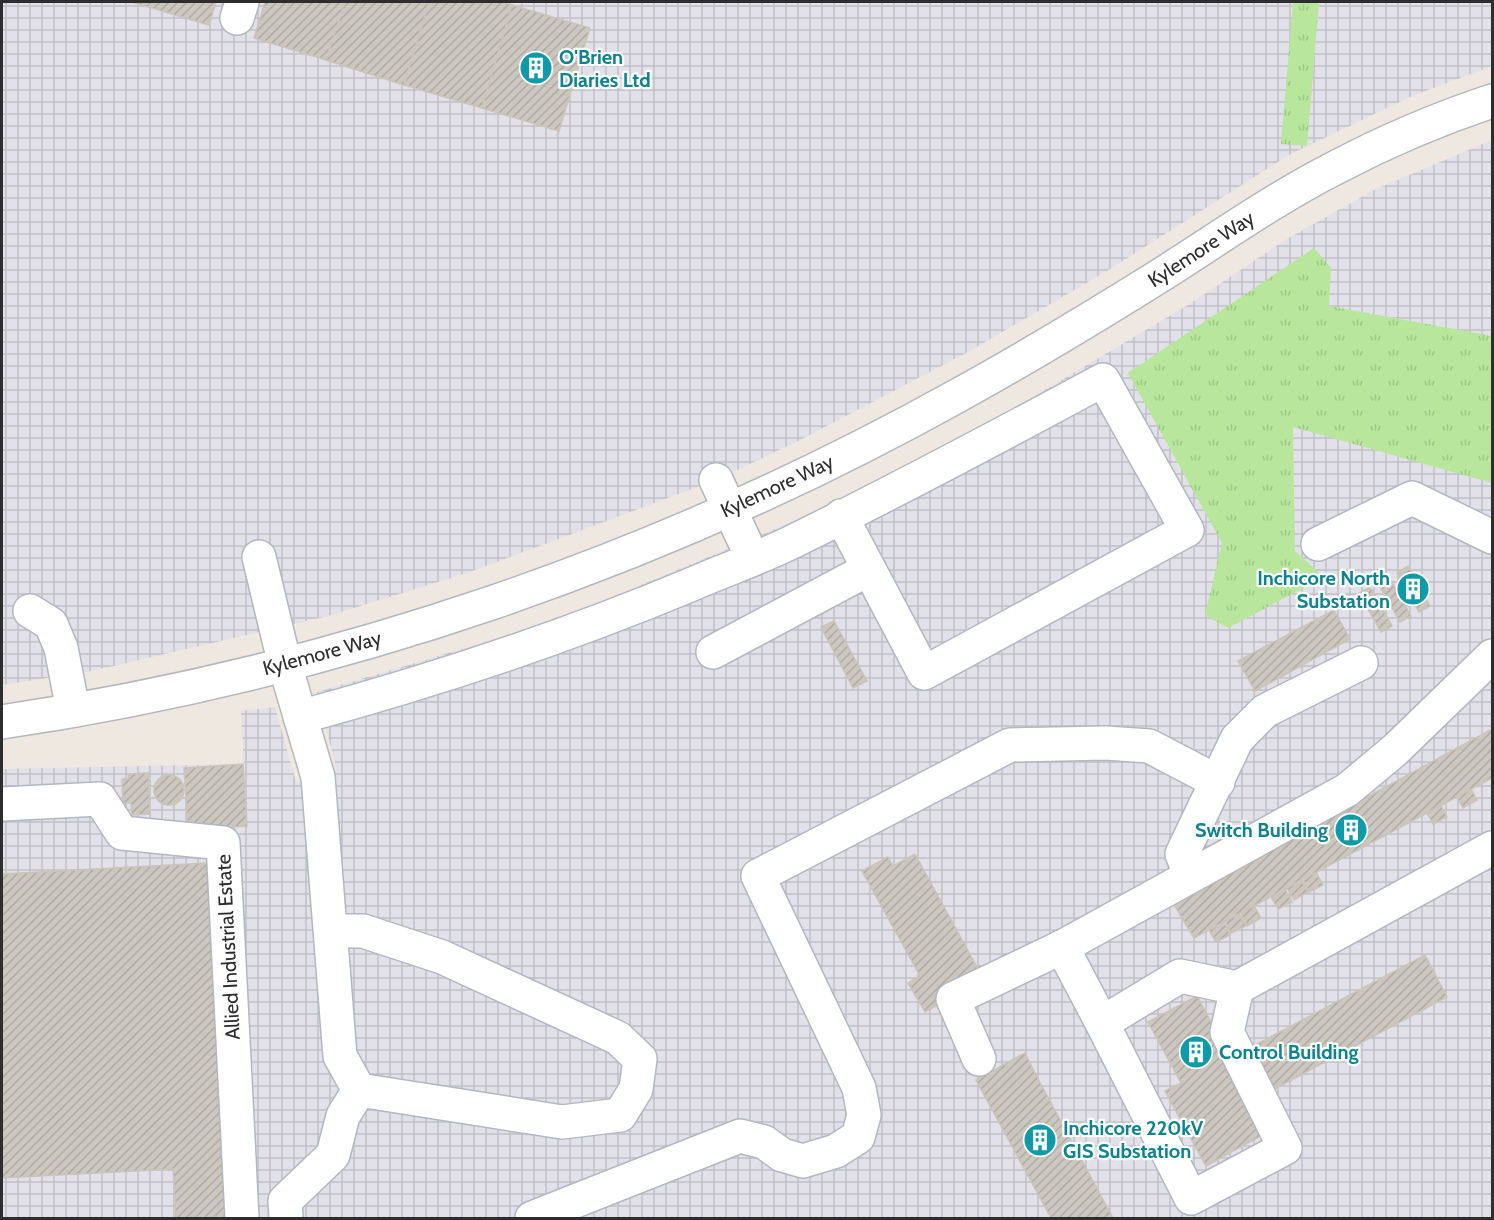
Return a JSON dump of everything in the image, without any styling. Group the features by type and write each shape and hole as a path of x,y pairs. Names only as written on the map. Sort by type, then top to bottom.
{"street":[{"name":"Kylemore Way","path":"2,722 73,710 285,665 472,611 614,559 729,509 860,447 1021,361 1273,203 1332,169 1402,135 1492,100"},
{"path":"300,717 378,696 589,627 793,542 841,516 1103,380 1186,530 924,673 841,516"},
{"path":"716,480 745,542"},
{"path":"1318,544 1412,498 1492,537"},
{"path":"259,557 285,665 318,777 340,1056 359,1090"},
{"path":"713,652 869,569"},
{"path":"30,610 51,624 62,648 73,710"},
{"path":"979,1059 953,999 1062,947 1347,790 1395,750 1492,656"},
{"path":"1190,875 1182,854 1237,739 1266,711 1361,663"},
{"path":"532,1218 740,1136 764,1142 782,1155 803,1161 836,1151 858,1137 864,1116 859,1088 758,876 1010,745 1106,742 1149,746 1218,782"},
{"name":"Allied Industrial Estate","path":"2,804 99,799 123,833 223,843 243,1218"},
{"path":"1102,1023 1180,976 1237,988 1492,848"},
{"path":"330,931 363,931 442,957 618,1038 640,1059 636,1089 620,1115 562,1122 359,1090"},
{"path":"1062,947 1102,1023 1192,1208 1285,1148 1227,1032 1237,988"},
{"path":"286,1218 285,1201 333,1155 344,1116 359,1090"}],"shaded area":[{"path":"2,2 1492,2 1492,66 1412,96 1289,155 1107,271 968,352 800,440 716,480 467,573 328,616 92,671 2,685"},
{"path":"1492,140 1492,1218 2,1218 2,769 243,764 248,843 241,711 275,707 296,782 337,771 317,692 502,637 605,600 804,517 977,430 1188,305 1287,239 1374,190"}],"green space":[{"path":"1293,2 1319,2 1307,146 1281,144"},
{"path":"1314,248 1331,268 1329,306 1492,336 1492,483 1293,427 1295,551 1324,577 1228,628 1205,615 1222,543 1128,373"}],"building":[{"path":"132,2 216,2 209,25"},
{"path":"265,2 345,2 326,60 254,38"},
{"path":"345,2 429,2 404,85 326,60"},
{"name":"O'Brien Diaries Ltd","path":"429,2 500,2 512,5 482,108 404,85"},
{"name":"O'Brien Diaries Ltd","path":"512,5 590,28 559,131 482,108"},
{"name":"Inchicore North Substation","path":"1408,566 1430,606 1419,612 1397,573"},
{"path":"1389,577 1411,616 1400,622 1378,583"},
{"path":"1370,587 1392,626 1381,632 1359,593"},
{"path":"1334,610 1350,639 1255,691 1238,661"},
{"path":"834,621 867,681 853,688 821,627"},
{"name":"Switch Building","path":"1492,729 1492,778 1194,938 1173,903"},
{"path":"243,764 247,826 188,829 184,768"},
{"path":"148,773 150,814 132,815 131,803 123,803 122,779 129,779 128,774"},
{"path":"169,775 180,779 184,790 180,801 169,805 158,801 154,790 158,779"},
{"path":"1471,789 1477,800 1463,808 1457,797"},
{"path":"1441,806 1447,817 1433,824 1427,813"},
{"path":"915,854 984,980 925,1012 908,983 920,976 862,871 888,857 893,866"},
{"path":"208,863 226,1217 176,1218 173,1169 2,1178 2,874"},
{"path":"1316,872 1323,885 1309,892 1303,880"},
{"path":"1301,880 1308,892 1294,900 1287,888"},
{"path":"1285,889 1292,902 1278,909 1271,897"},
{"path":"1254,906 1261,918 1247,926 1241,913"},
{"path":"1239,914 1246,926 1231,933 1225,921"},
{"path":"1224,922 1230,935 1216,942 1209,930"},
{"path":"1425,955 1447,997 1267,1093 1244,1051"},
{"name":"Control Building","path":"1197,996 1270,1131 1206,1166 1165,1091 1181,1083 1148,1022"},
{"name":"Inchicore 220kV GIS Substation","path":"1025,1053 1113,1218 1051,1218 976,1080"}],"place":[{"name":"O'Brien Diaries Ltd","path":"536,68"},
{"name":"Inchicore North Substation","path":"1413,589"},
{"name":"Switch Building","path":"1351,830"},
{"name":"Control Building","path":"1196,1052"},
{"name":"Inchicore 220kV GIS Substation","path":"1040,1140"}]}
